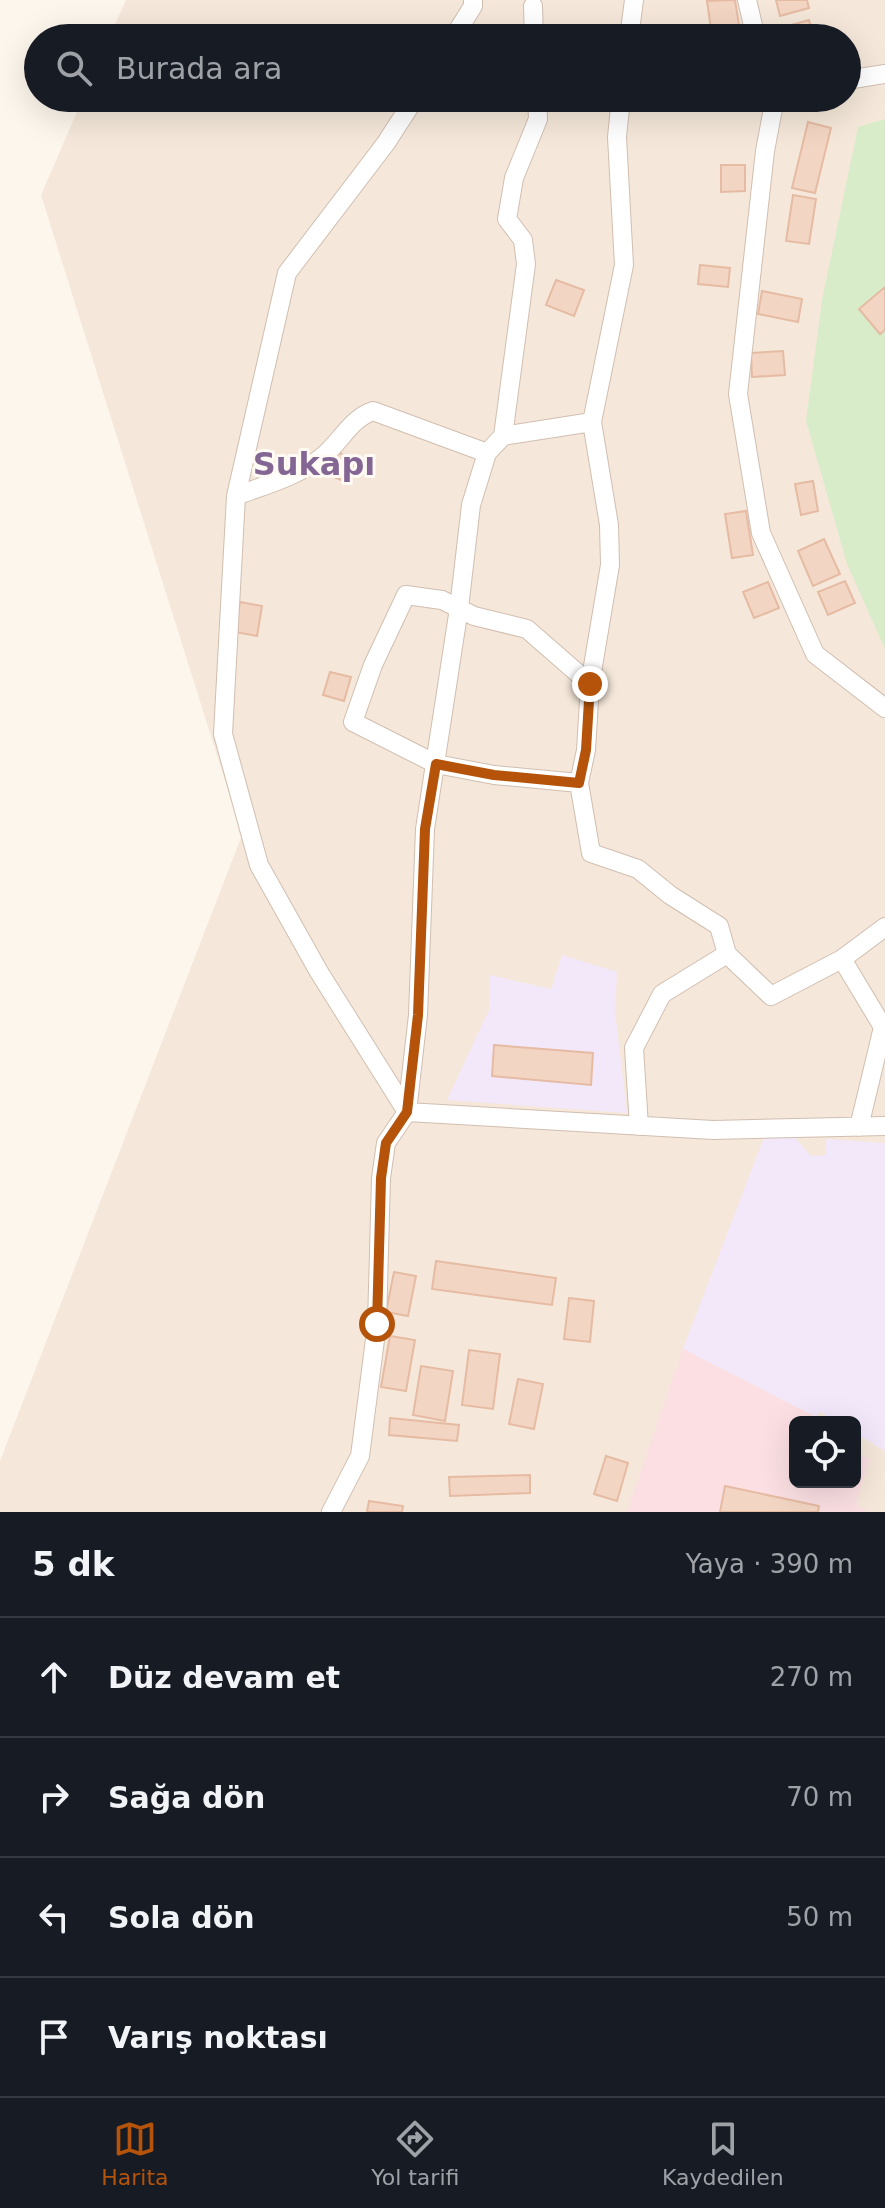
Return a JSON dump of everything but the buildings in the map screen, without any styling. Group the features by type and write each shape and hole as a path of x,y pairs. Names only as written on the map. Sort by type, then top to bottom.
{"street":[{"path":"462,24 473,6 473,0"},
{"path":"631,24 634,0"},
{"path":"747,0 753,24"},
{"path":"532,2 533,24"},
{"path":"861,78 885,74"},
{"path":"406,112 287,273 236,496 223,734 259,865 319,972 407,1112"},
{"path":"331,1512 360,1456 377,1324 381,1178 386,1143 407,1112 418,1015 425,829 459,608 471,505 487,453 503,436 526,264 523,240 507,219 514,178 538,119 538,112"},
{"path":"620,112 617,137 624,265 592,422 609,525 610,565 590,684 586,750 579,783 591,853 638,869 670,895 719,926 727,954 771,996 842,959 885,927"},
{"path":"772,112 765,151 738,394 761,533 815,654 885,708"},
{"path":"236,496 307,468 326,454 360,416 373,411 487,453"},
{"path":"503,436 592,422"},
{"path":"579,783 494,775 436,764 353,722 373,665 406,595 442,600 527,629 590,684"},
{"path":"639,1126 634,1048 662,994 727,954"},
{"path":"842,959 883,1027 859,1127"},
{"path":"407,1112 713,1130 885,1126"}],"shaded area":[{"path":"126,0 885,0 885,1512 0,1512 0,1461 242,835 41,195 77,112 861,112 861,24 115,24"},
{"path":"562,955 617,972 615,1012 627,1113 447,1100 489,1010 490,975 551,989"},
{"path":"765,1135 794,1136 811,1156 826,1155 826,1139 885,1143 885,1451 861,1437 861,1416 826,1416 820,1412 814,1416 683,1349"},
{"path":"683,1349 814,1416 789,1416 789,1488 861,1488 856,1504 867,1512 627,1512"},
{"path":"861,1455 870,1459 861,1488"}],"green space":[{"path":"885,119 885,649 847,564 806,421 822,300 858,127"}],"district":[{"name":"Sukapı","path":"314,464"}],"route":[{"path":"377,1324 381,1178 386,1143 407,1112 418,1015 425,829 436,764 494,775 579,783 586,750 590,684"}]}
